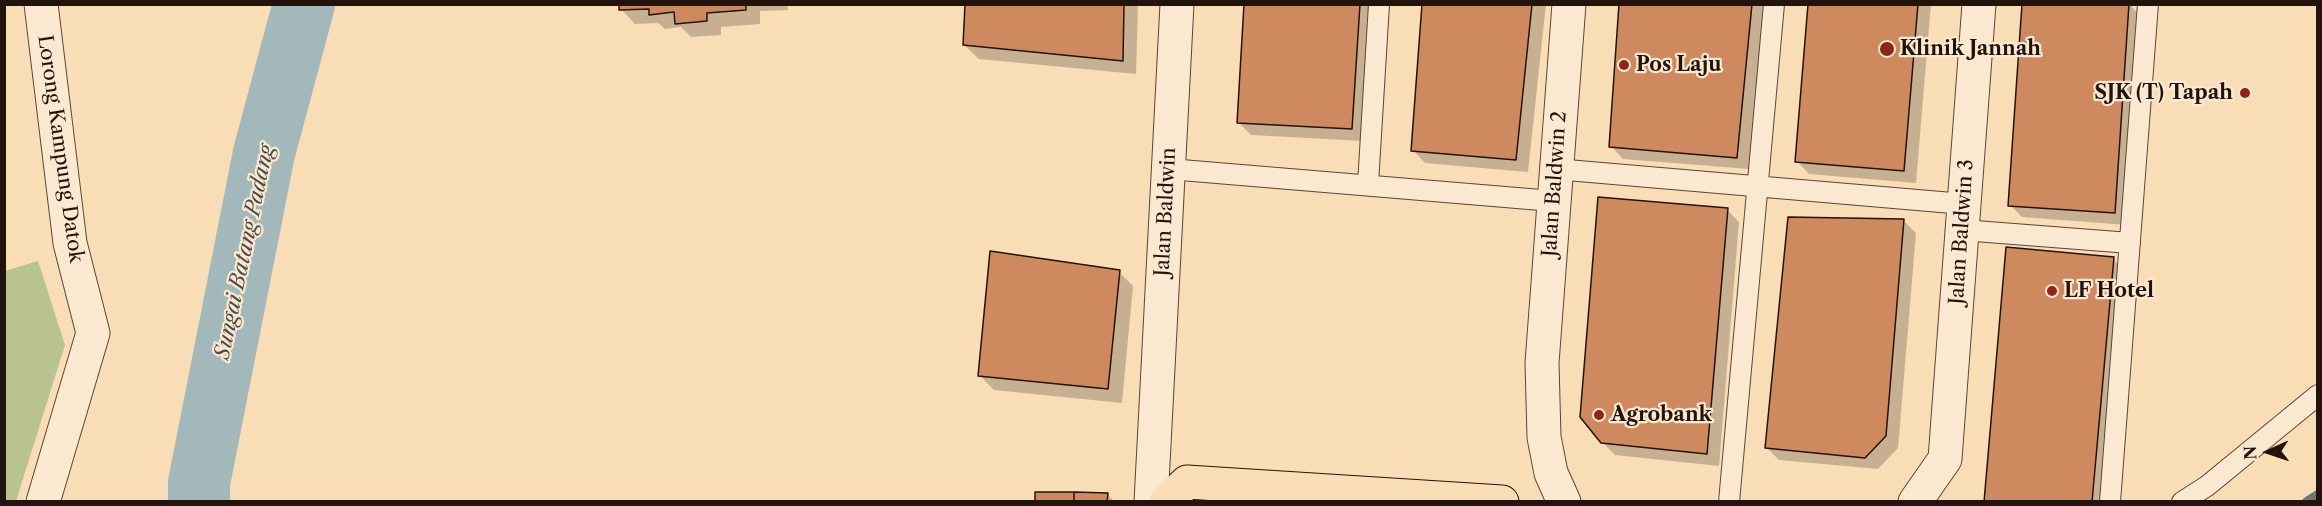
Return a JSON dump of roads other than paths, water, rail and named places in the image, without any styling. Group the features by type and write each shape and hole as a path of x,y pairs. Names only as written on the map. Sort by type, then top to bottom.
{"highway":[{"path":"1176,492 1502,501"}],"street":[{"name":"Lorong Kampung Datok","path":"40,4 70,243 93,333 43,501"},
{"name":"Jalan Baldwin","path":"1151,501 1178,4"},
{"name":"Jalan Baldwin 2","path":"1563,501 1551,473 1544,437 1542,363 1569,4"},
{"name":"Jalan Baldwin 3","path":"1915,501 1945,459 1979,4"},
{"path":"1155,420 1176,492"}],"lane":[{"path":"1368,184 1378,4"},
{"path":"1729,501 1774,4"},
{"path":"2110,501 2148,4"},
{"path":"1169,169 1553,201"},
{"path":"1555,169 1759,186 2130,243"},
{"path":"2182,501 2206,486 2318,395"}],"waterway":[{"name":"Sungai Batang Padang","path":"199,502 199,483 264,153 304,4"},
{"path":"2307,502 2318,495"}],"place":[{"name":"Klinik Jannah","path":"1887,49"},
{"name":"Pos Laju","path":"1624,65"},
{"name":"SJK (T) Tapah","path":"2245,93"},
{"name":"LF Hotel","path":"2052,291"},
{"name":"Agrobank","path":"1599,415"}]}
